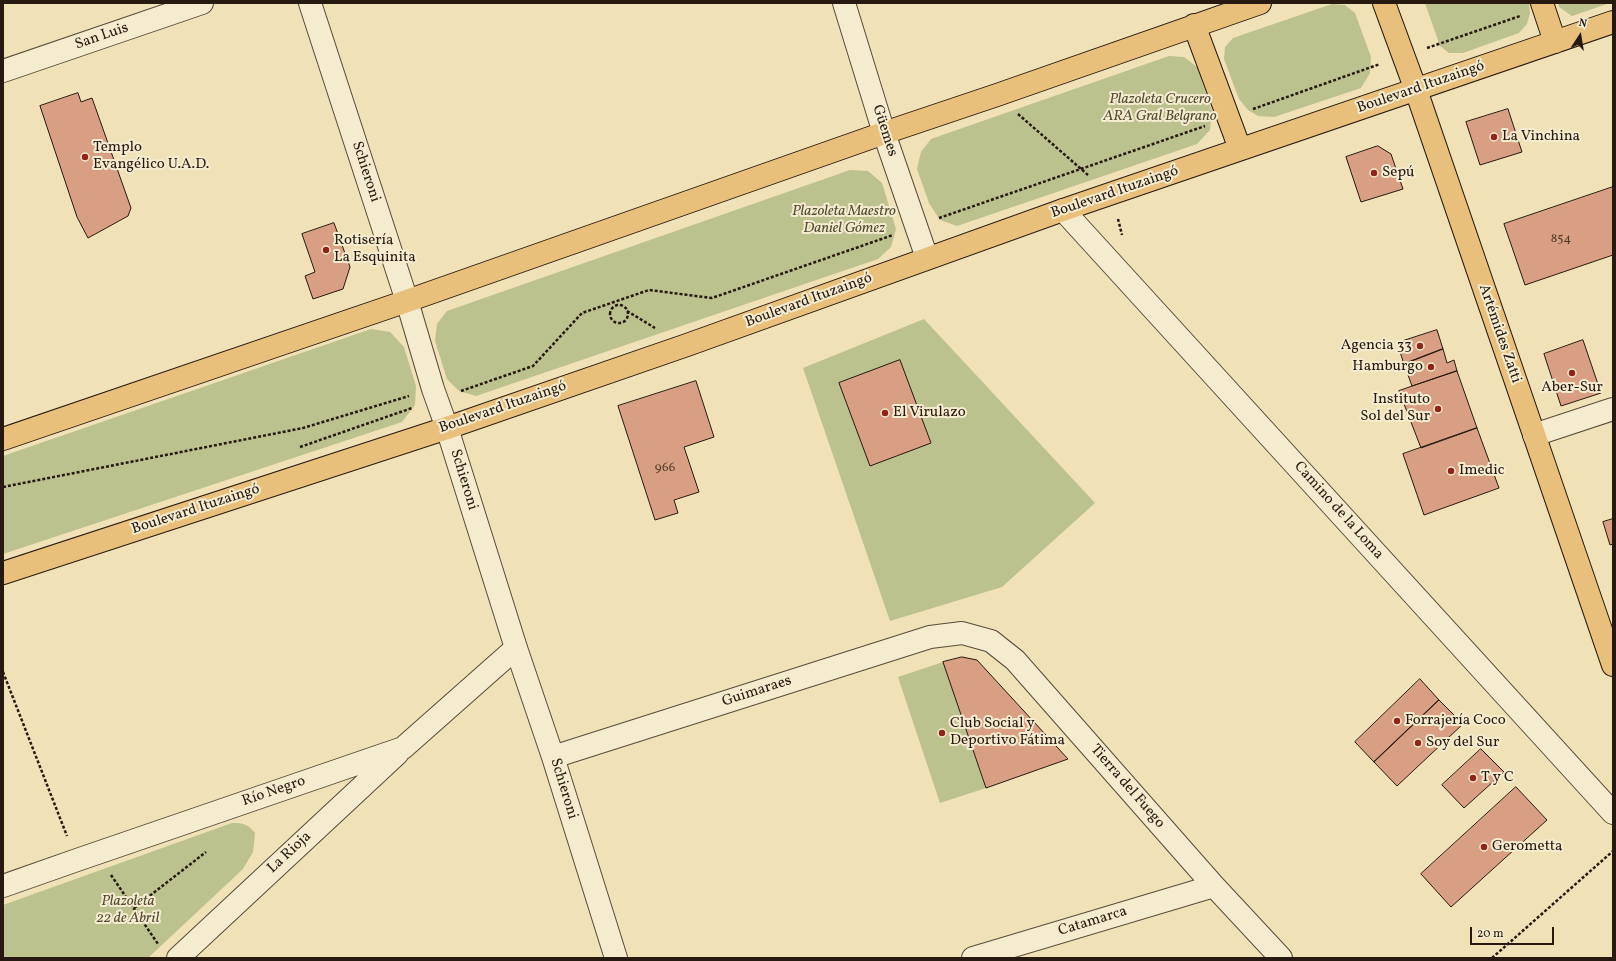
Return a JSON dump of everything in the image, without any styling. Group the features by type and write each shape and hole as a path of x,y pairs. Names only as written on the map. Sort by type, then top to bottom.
{"main road":[{"path":"3,439 407,301 884,133 1260,3"},
{"name":"Artémides Zatti","path":"1384,3 1416,90 1613,665"},
{"path":"1543,5 1554,42"},
{"name":"Boulevard Ituzaingó","path":"3,573 447,428 687,345 1064,210 1112,195 1240,149 1613,22"},
{"path":"1194,25 1240,149"}],"street":[{"name":"San Luis","path":"3,71 202,3"},
{"name":"Schieroni","path":"310,3 407,301 435,394 616,958"},
{"name":"Güemes","path":"844,3 884,133 927,258"},
{"name":"Camino de la Loma","path":"1064,210 1609,801"},
{"path":"1534,435 1613,409"},
{"name":"Guimaraes","path":"553,758 930,637 962,633"},
{"name":"Tierra del Fuego","path":"962,633 991,642 1015,660 1214,886 1281,958"},
{"name":"Río Negro","path":"3,886 403,748 516,648"},
{"name":"La Rioja","path":"178,958 403,748"},
{"name":"Catamarca","path":"973,958 1214,886"}],"path":[{"path":"3,487 219,443 303,428 435,394 533,366 582,313 649,290 712,298 1228,118 1543,5"},
{"path":"997,95 1112,195"},
{"path":"621,305 626,308 628,313 626,319 618,322 613,320 611,312 614,307 621,305"},
{"path":"298,448 435,394"},
{"path":"3,672 87,856 134,908 159,946"},
{"path":"1492,958 1613,851"},
{"path":"134,908 206,852"}],"green space":[{"path":"1425,3 1529,3 1530,13 1527,24 1519,33 1463,53 1449,53 1440,46"},
{"path":"1558,3 1610,3 1572,16 1559,7"},
{"path":"1332,4 1345,5 1355,13 1371,57 1370,73 1361,88 1274,117 1258,116 1248,110 1239,99 1224,59 1225,47 1233,38"},
{"name":"Plazoleta Crucero ARA Gral Belgrano","path":"1169,56 1184,57 1197,67 1212,111 1210,130 1197,144 957,226 940,220 929,203 917,169 921,152 931,139"},
{"name":"Plazoleta Maestro Daniel Gómez","path":"850,170 868,171 882,183 896,229 891,247 878,259 476,396 459,391 447,379 435,341 437,324 447,311"},
{"path":"924,319 1095,503 1002,587 890,621 803,368"},
{"path":"371,329 390,332 404,347 416,386 415,405 402,422 3,554 3,456"},
{"name":"Club Social y Deportivo Fátima","path":"943,662 986,788 940,803 898,677"},
{"name":"Plazoleta 22 de Abril","path":"232,823 245,825 255,833 253,852 243,869 148,958 3,958 3,905"}],"building":[{"name":"Templo Evangélico U.A.D.","path":"78,93 81,102 92,98 131,208 128,216 88,238 77,217 40,106"},
{"name":"La Vinchina","path":"1508,109 1522,152 1480,165 1466,122"},
{"name":"Sepú","path":"1378,146 1391,154 1403,189 1361,202 1346,157"},
{"path":"1613,187 1613,255 1525,285 1504,224"},
{"name":"Rotisería La Esquinita","path":"334,223 350,267 343,289 313,299 305,276 315,272 302,234"},
{"name":"Agencia 33","path":"1437,330 1443,349 1404,364 1397,343"},
{"name":"Aber-Sur","path":"1583,340 1601,393 1561,406 1544,354"},
{"name":"Hamburgo","path":"1443,349 1447,363 1454,360 1457,371 1412,386 1404,364"},
{"name":"El Virulazo","path":"900,360 931,443 870,466 839,383"},
{"name":"Instituto Sol del Sur","path":"1457,371 1477,428 1421,448 1399,391"},
{"path":"696,381 714,437 684,447 699,492 674,500 678,513 655,520 618,406"},
{"name":"Imedic","path":"1477,428 1499,488 1424,515 1403,454"},
{"path":"1613,519 1613,544 1610,545 1603,522"},
{"path":"962,657 977,660 1068,759 986,788 943,662"},
{"name":"Forrajería Coco","path":"1420,679 1439,700 1374,762 1355,742"},
{"name":"Soy del Sur","path":"1439,700 1463,724 1397,786 1374,762"},
{"name":"T y C","path":"1481,749 1504,772 1464,808 1442,785"},
{"name":"Gerometta","path":"1516,787 1547,820 1451,907 1421,874"}],"place":[{"name":"La Vinchina","path":"1494,137"},
{"name":"Templo Evangélico U.A.D.","path":"85,157"},
{"name":"Sepú","path":"1374,173"},
{"name":"Rotisería La Esquinita","path":"326,250"},
{"name":"Agencia 33","path":"1420,346"},
{"name":"Hamburgo","path":"1431,367"},
{"name":"Aber-Sur","path":"1572,373"},
{"name":"Instituto Sol del Sur","path":"1438,409"},
{"name":"El Virulazo","path":"885,413"},
{"name":"Imedic","path":"1451,471"},
{"name":"Forrajería Coco","path":"1397,721"},
{"name":"Club Social y Deportivo Fátima","path":"942,733"},
{"name":"Soy del Sur","path":"1418,743"},
{"name":"T y C","path":"1473,778"},
{"name":"Gerometta","path":"1484,847"}]}
